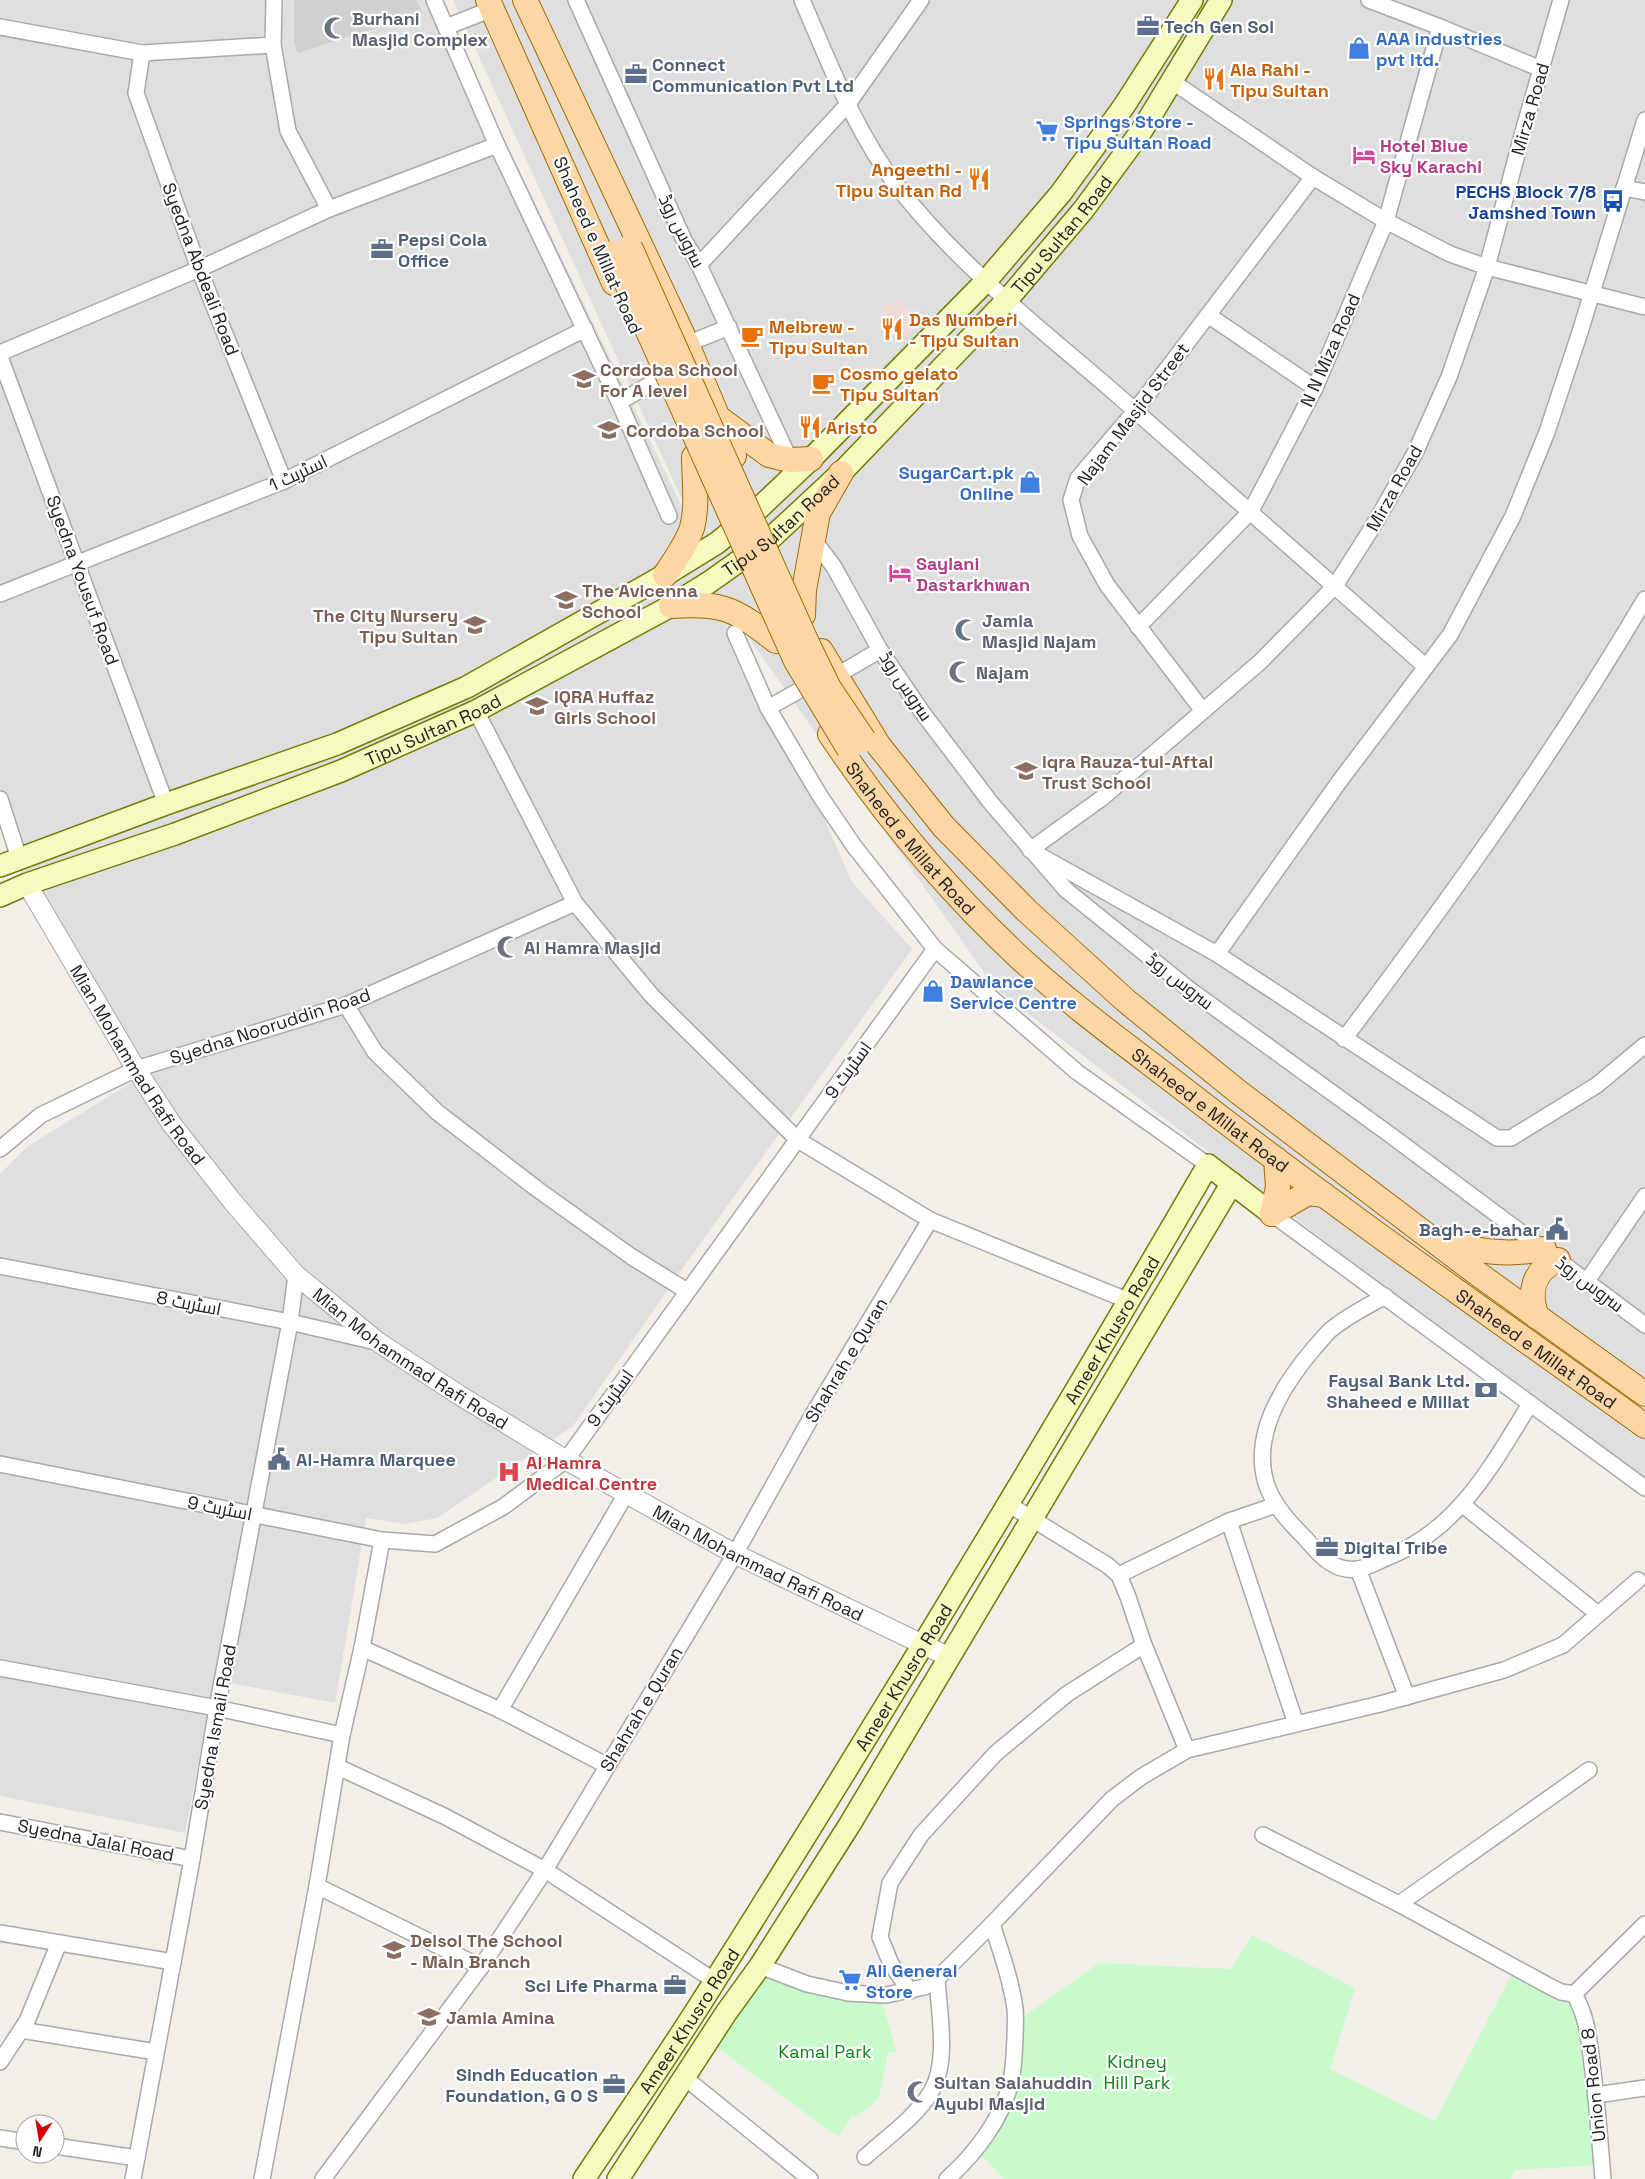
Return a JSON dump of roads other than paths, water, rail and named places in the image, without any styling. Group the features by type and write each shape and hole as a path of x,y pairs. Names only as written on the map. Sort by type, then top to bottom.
{"main road":[{"path":"524,0 522,10 622,250"},
{"name":"Shaheed e Millat Road","path":"524,0 687,344 720,419 756,511 823,655 879,746 944,827 1027,911 1150,1022 1537,1318 1645,1394"},
{"name":"Tipu Sultan Road","path":"9,862 337,744 467,687 665,576 710,548 756,511 801,460 986,281 1062,193 1124,106 1192,0"},
{"name":"Tipu Sultan Road","path":"0,896 27,884 175,834 341,771 476,711 671,606 708,583 770,539 841,473 1008,300 1084,209 1142,130 1173,82 1221,0"},
{"path":"490,3 504,15 556,124 622,250 856,745 893,810 944,868 987,910 1175,1071 1184,1089"},
{"name":"Shaheed e Millat Road","path":"490,3 694,457 727,535 751,582 776,641 800,690 867,789 919,854 986,925 1063,994 1324,1195 1645,1426"},
{"path":"720,419 769,455 801,460"},
{"path":"665,576 682,549 692,526 695,497 694,457"},
{"path":"709,493 722,494 735,487 740,481 740,472"},
{"path":"803,615 804,590 818,513 841,473"},
{"path":"751,582 754,562 760,556 767,554 774,556 780,561"},
{"path":"671,606 698,604 734,611 748,618 776,641"},
{"path":"856,745 990,892 1125,1014 1150,1022"},
{"path":"166,804 175,834"},
{"path":"1272,1214 1278,1188 1276,1159"},
{"path":"1208,1165 1272,1214"},
{"name":"Ameer Khusro Road","path":"584,2179 715,1981 923,1643 1008,1504 1208,1165"},
{"name":"Ameer Khusro Road","path":"618,2179 726,2013 760,1966 850,1824 1232,1183"},
{"path":"1272,1214 1308,1193 1324,1195"},
{"path":"1424,1233 1457,1245 1498,1253 1551,1254 1532,1295 1532,1305 1537,1318"}],"street":[{"path":"274,0 274,45 288,130 328,209"},
{"path":"434,0 497,145 619,402 669,516"},
{"name":"سروس روڈ","path":"576,0 684,240 699,265 729,327 801,460"},
{"path":"802,0 866,141 897,185 939,234 986,281 1425,666"},
{"path":"699,265 848,104 921,0"},
{"path":"1369,0 1541,68"},
{"name":"Mirza Road","path":"1030,850 1102,798 1260,662 1335,586 1372,528 1415,453 1449,378 1487,267 1561,0"},
{"path":"446,27 490,3"},
{"path":"0,27 142,53 274,45"},
{"name":"N N Miza Road","path":"1138,628 1250,511 1315,388 1386,221 1440,27"},
{"name":"Syedna Abdeali Road","path":"142,53 136,93 199,269 284,481"},
{"path":"1173,82 1313,177 1386,221 1450,254 1487,267 1645,307"},
{"path":"1217,954 1339,782 1450,635 1512,516 1546,432 1592,294 1645,120"},
{"path":"0,355 199,269 328,209 497,145"},
{"name":"Najam Masjid Street","path":"1203,711 1138,628 1107,584 1080,536 1072,500 1078,478 1135,411 1313,177"},
{"path":"1624,188 1645,192"},
{"path":"1208,315 1315,388"},
{"path":"687,344 729,327"},
{"name":"اسٹریٹ 1","path":"0,594 284,481 585,330"},
{"name":"Syedna Yousuf Road","path":"0,355 166,804"},
{"path":"619,402 658,380"},
{"name":"سروس روڈ","path":"813,540 834,567 880,650 922,712 979,788 1066,890 1189,989 1645,1325"},
{"path":"1344,1039 1427,929 1553,746 1645,600"},
{"path":"735,633 768,708 820,796 854,846 935,948 1077,1072 1208,1165"},
{"path":"836,676 880,650"},
{"path":"768,708 800,690"},
{"path":"476,711 575,904 652,996 798,1140 930,1220 1129,1301"},
{"path":"0,799 9,862"},
{"path":"1030,850 1217,954 1497,1138 1511,1138 1597,1085 1645,1046"},
{"name":"Mian Mohammad Rafi Road","path":"27,884 136,1068 177,1131 232,1201 296,1274 378,1342 459,1395 566,1460 735,1554 950,1656"},
{"name":"Syedna Nooruddin Road","path":"0,1149 40,1115 136,1068 346,1004 575,904"},
{"name":"اسٹریٹ 9","path":"0,1464 382,1540 435,1544 503,1507 566,1460 935,948"},
{"path":"346,1004 375,1052 437,1112 537,1189 632,1257 687,1291"},
{"path":"1587,1281 1645,1196"},
{"path":"1272,1214 1645,1488"},
{"name":"Shahrah e Quran","path":"323,2179 481,1967 545,1870 606,1765 735,1554 812,1416 930,1220"},
{"name":"اسٹریٹ 8","path":"0,1266 290,1322 378,1342"},
{"name":"Syedna Ismail Road","path":"133,2179 192,1859 217,1708 290,1322 296,1274"},
{"path":"1385,1296 1332,1328 1295,1370 1271,1414 1265,1436 1263,1467 1266,1484 1276,1505 1329,1563 1344,1568 1358,1569 1407,1550 1441,1525 1463,1505 1493,1464 1530,1404"},
{"path":"500,1710 626,1494"},
{"path":"1008,1504 1108,1565 1119,1575 1144,1645 1187,1750"},
{"path":"1119,1575 1229,1522 1276,1505"},
{"path":"1463,1505 1598,1614"},
{"path":"1229,1522 1296,1724"},
{"path":"262,2179 317,1886 342,1735 362,1648 382,1540"},
{"path":"1358,1569 1407,1697"},
{"path":"760,1966 807,1984 848,1993 886,1996 924,1987 937,1979 992,1924 1112,1799 1141,1777 1187,1750 1407,1697 1504,1670 1563,1645 1638,1580"},
{"path":"910,1991 891,1964 880,1937 890,1883 921,1835 995,1754 1067,1694 1144,1645"},
{"path":"362,1648 500,1710 606,1765"},
{"path":"0,1668 217,1708 342,1735"},
{"path":"338,1767 444,1816 545,1870 715,1981"},
{"path":"1399,1904 1589,1770"},
{"name":"Syedna Jalal Road","path":"0,1822 192,1859"},
{"path":"1263,1835 1399,1904 1561,1992 1574,1994 1645,1924"},
{"path":"317,1886 481,1967"},
{"path":"947,2179 975,2149 991,2128 1002,2108 1011,2081 1015,2009 1006,1968 992,1924"},
{"path":"0,1933 173,1962"},
{"path":"0,2062 27,2021 59,1943"},
{"path":"865,2156 912,2115 931,2092 939,2069 941,2037 937,1979"},
{"name":"Union Road 8","path":"1574,1994 1587,2022 1596,2095 1603,2179"},
{"path":"20,2030 156,2052"},
{"path":"684,2077 810,2179"},
{"path":"1596,2095 1645,2088"},
{"path":"0,2138 15,2140"},
{"path":"65,2147 137,2158"}],"place":[{"name":"Tech Gen Sol","path":"1148,26"},
{"name":"Burhani Masjid Complex","path":"335,28"},
{"name":"AAA industries pvt ltd.","path":"1359,48"},
{"name":"Connect Communication Pvt Ltd","path":"636,74"},
{"name":"Ala Rahi - Tipu Sultan","path":"1214,79"},
{"name":"Springs Store - Tipu Sultan Road","path":"1047,131"},
{"name":"Hotel Blue Sky Karachi","path":"1364,155"},
{"name":"Angeethi - Tipu Sultan Rd","path":"979,179"},
{"name":"PECHS Block 7/8 Jamshed Town","path":"1613,201"},
{"name":"Pepsi Cola Office","path":"382,249"},
{"name":"Das Numberi - Tipu Sultan","path":"892,329"},
{"name":"Melbrew - Tipu Sultan","path":"752,336"},
{"name":"Cordoba School For A level","path":"584,379"},
{"name":"Cosmo gelato Tipu Sultan","path":"823,383"},
{"name":"Aristo","path":"810,427"},
{"name":"Cordoba School","path":"609,430"},
{"name":"SugarCart.pk Online","path":"1030,482"},
{"name":"Saylani Dastarkhwan","path":"900,573"},
{"name":"The Avicenna School","path":"566,600"},
{"name":"The City Nursery Tipu Sultan","path":"475,625"},
{"name":"Jamia Masjid Najam","path":"966,630"},
{"name":"Najam","path":"960,672"},
{"name":"IQRA Huffaz Girls School","path":"537,706"},
{"name":"Iqra Rauza-tul-Aftal Trust School","path":"1026,771"},
{"name":"Al Hamra Masjid","path":"508,947"},
{"name":"Dawlance Service Centre","path":"933,991"},
{"name":"Bagh-e-bahar","path":"1557,1229"},
{"name":"Faysal Bank Ltd. Shaheed e Millat","path":"1486,1390"},
{"name":"Al-Hamra Marquee","path":"279,1459"},
{"name":"Al Hamra Medical Centre","path":"509,1472"},
{"name":"Digital Tribe","path":"1327,1547"},
{"name":"Delsol The School - Main Branch","path":"394,1950"},
{"name":"Ali General Store","path":"850,1980"},
{"name":"Sci Life Pharma","path":"675,1985"},
{"name":"Jamia Amina","path":"429,2017"},
{"name":"Sindh Education Foundation, G O S","path":"614,2084"},
{"name":"Sultan Salahuddin Ayubi Masjid","path":"918,2092"}],"park label":[{"name":"Kamal Park","path":"825,2051"},
{"name":"Kidney Hill Park","path":"1137,2071"}]}
